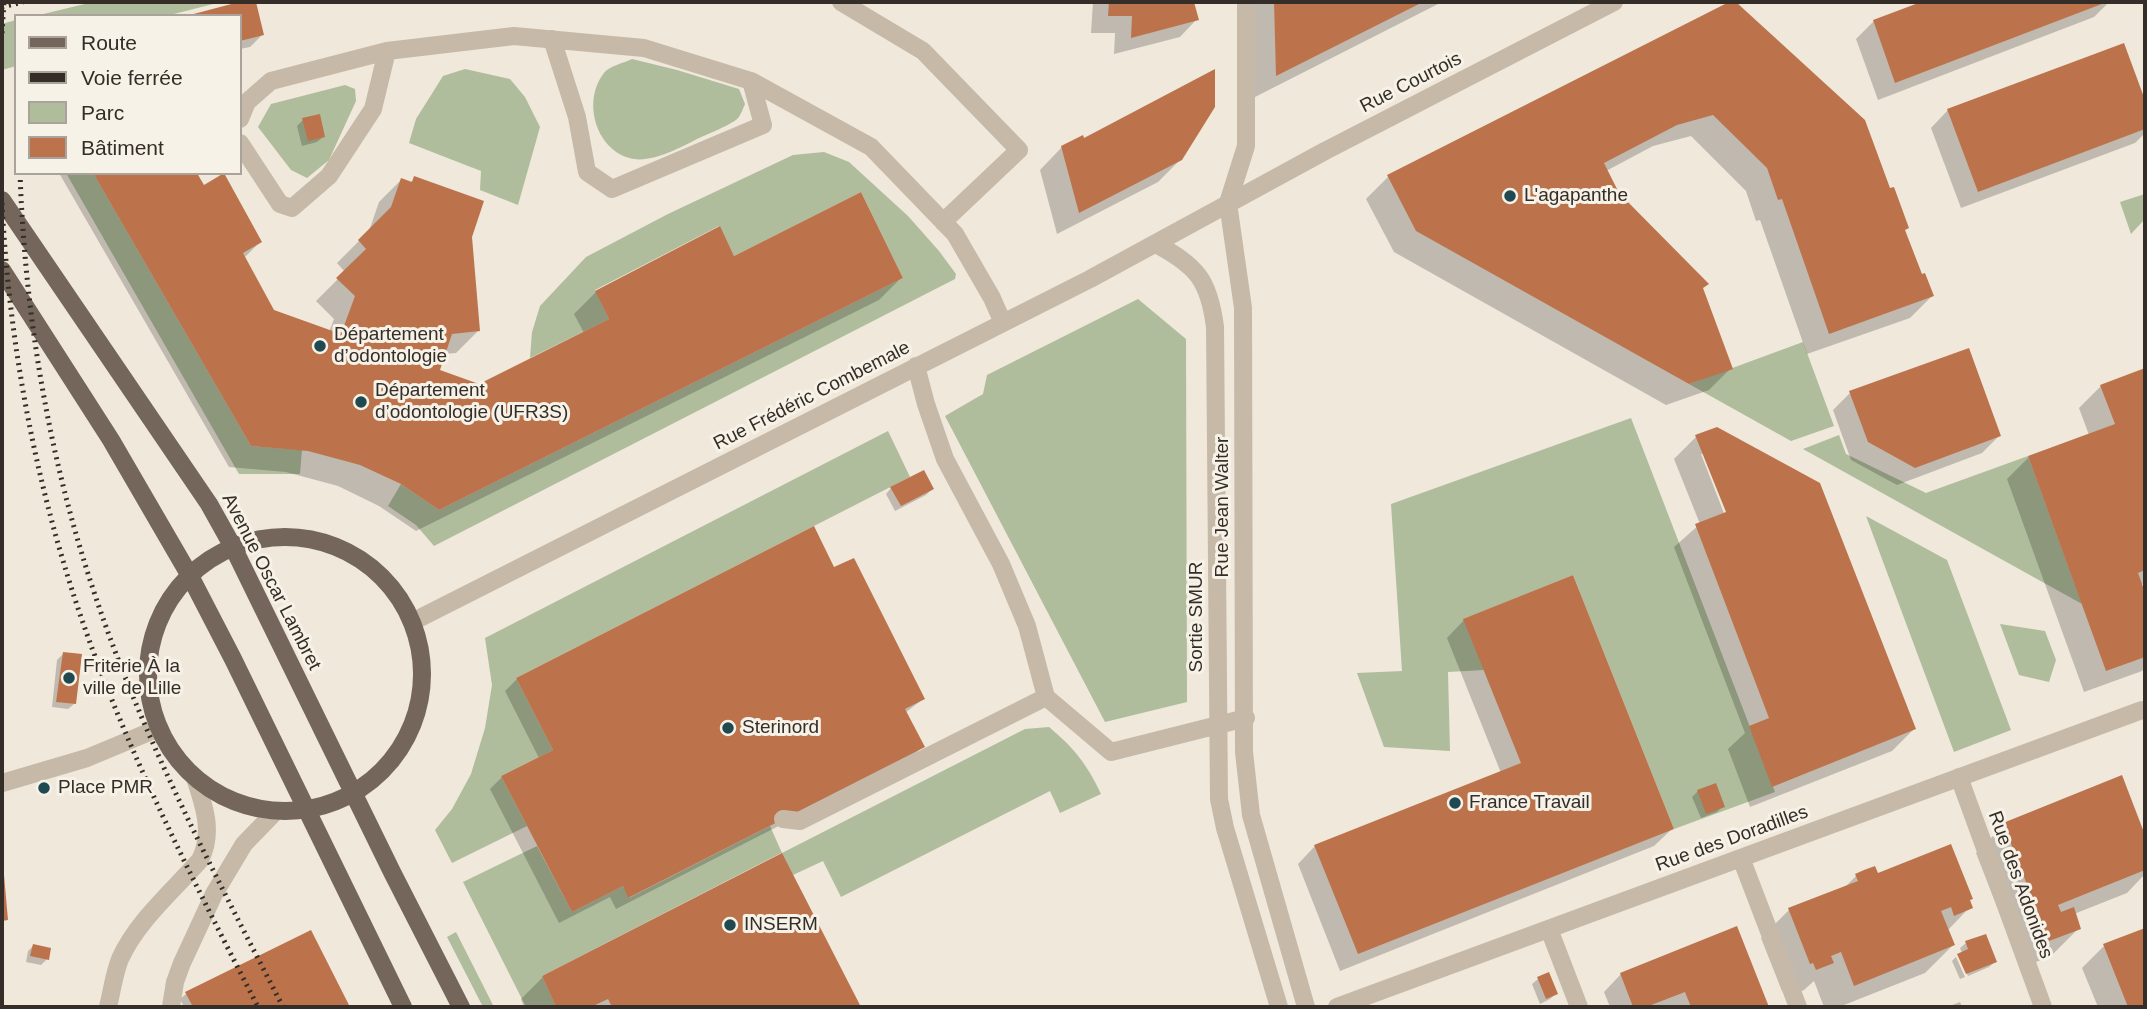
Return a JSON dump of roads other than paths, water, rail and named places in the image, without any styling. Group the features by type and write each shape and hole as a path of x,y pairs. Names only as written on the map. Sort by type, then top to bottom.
{"main road":[{"name":"Avenue Oscar Lambret","path":"2,200 209,504 233,547 461,1007"},
{"path":"2,270 111,440 190,576 403,1007"},
{"path":"271,538 310,539 329,544 364,561 379,574 404,604 419,640 422,660 421,699 408,737 391,761 370,782 330,804 305,810 276,811 241,804 217,793 195,778 174,755 159,729 153,713 148,681 151,648 161,616 178,588 190,576 203,564 233,547 271,538"}],"street":[{"path":"841,2 923,51 1019,150 943,222"},
{"name":"Rue Jean Walter","path":"1246,2 1246,146 1228,203 1243,308 1244,752 1251,816 1306,1007"},
{"name":"Rue Courtois","path":"1228,203 1614,2"},
{"path":"242,114 247,102 271,81 387,51 514,36 643,48 751,81 871,147 955,234 992,298 1003,323"},
{"path":"552,39 577,117 587,172 612,189 763,125 751,81"},
{"path":"242,146 280,204 292,208 329,176 373,109 387,51"},
{"name":"Rue Frédéric Combemale","path":"412,622 1003,323 1156,244 1228,203"},
{"name":"Sortie SMUR","path":"1156,244 1184,258 1208,288 1212,305 1215,327 1219,799 1279,1007"},
{"path":"916,366 945,459 1001,564 1027,626 1046,697 1111,752 1245,718"},
{"path":"783,820 800,821 1046,697"},
{"name":"Rue des Doradilles","path":"1337,1007 2142,710"},
{"path":"2,783 88,758 159,729"},
{"name":"Rue des Adonides","path":"1959,777 2042,1007"},
{"path":"108,1007 115,975 127,945 146,919 200,860 205,850 208,829 195,778"},
{"path":"171,1007 175,982 182,963 214,894 244,844 276,811"},
{"path":"1741,858 1798,1007"},
{"path":"1549,929 1579,1007"}],"railway":[{"path":"2,33 4,2"},
{"path":"2,7 23,2"},
{"path":"20,175 27,279 41,383 63,487 93,589 133,697 156,750 283,1007"},
{"path":"2,203 13,323 33,441 46,500 80,615 118,715 155,800 258,1007"}],"place":[{"name":"L'agapanthe","path":"1510,196"},
{"name":"Département d’odontologie","path":"320,346"},
{"name":"Département d’odontologie (UFR3S)","path":"361,402"},
{"name":"Friterie À la ville de Lille","path":"69,678"},
{"name":"Sterinord","path":"728,728"},
{"name":"Place PMR","path":"44,788"},
{"name":"France Travail","path":"1455,803"},
{"name":"INSERM","path":"730,925"}]}
